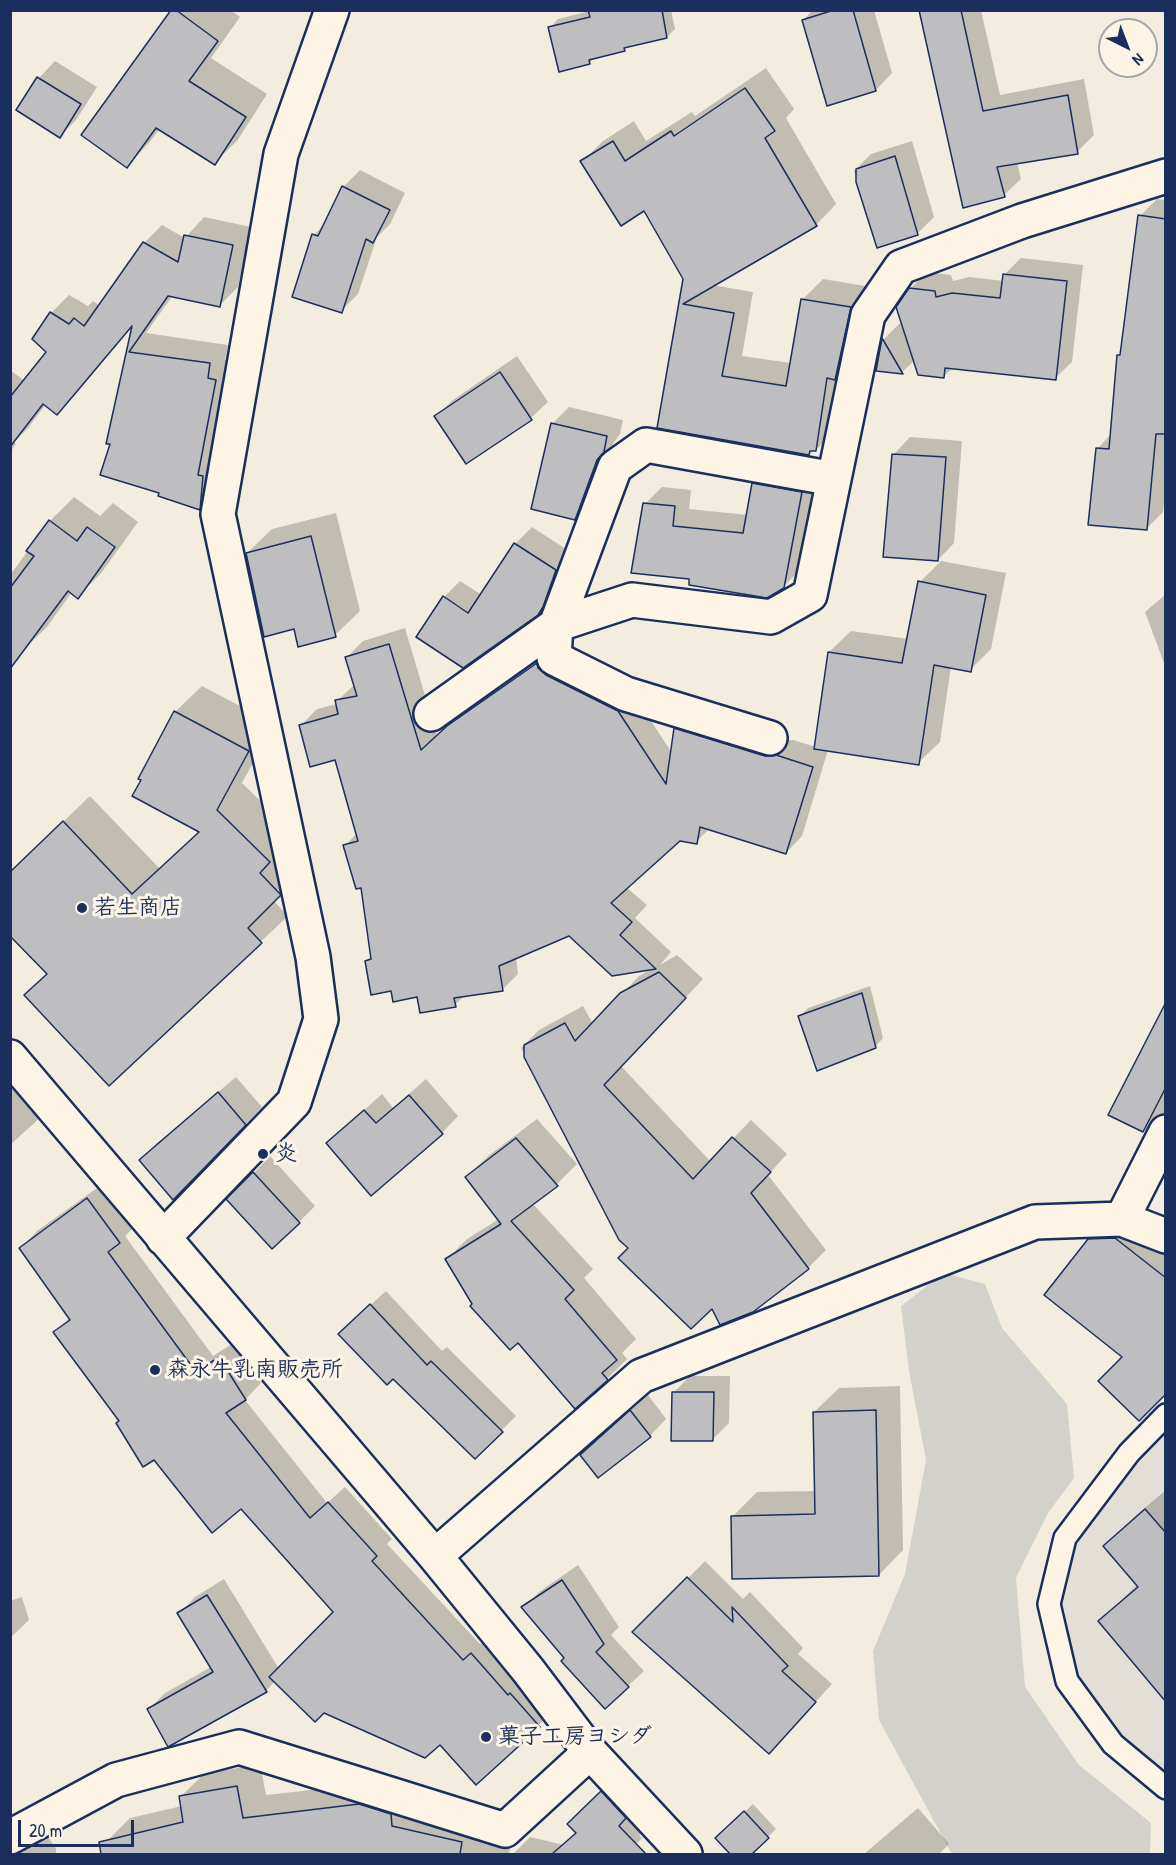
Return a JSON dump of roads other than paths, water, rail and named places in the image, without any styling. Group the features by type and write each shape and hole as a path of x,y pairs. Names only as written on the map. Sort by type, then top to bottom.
{"street":[{"path":"163,1238 294,1102 321,1019 313,957 218,514 280,154 332,10"},
{"path":"431,714 556,625 632,600 771,617 810,595 868,315 901,267 1022,221 1166,176"},
{"path":"770,738 626,694 554,658 556,625 615,467 646,445 834,479"},
{"path":"10,1058 435,1556 528,1670 590,1752 685,1854"},
{"path":"1122,1219 1166,1132"},
{"path":"435,1556 641,1376 1035,1222 1122,1219 1166,1236"},
{"path":"10,1837 116,1780 239,1747 505,1830 590,1752"}],"lane":[{"path":"1166,1415 1129,1453 1065,1538 1049,1604 1067,1681 1113,1744 1166,1788"}],"place":[{"name":"若生商店","path":"82,908"},
{"name":"炎","path":"263,1154"},
{"name":"森永牛乳南販売所","path":"155,1370"},
{"name":"菓子工房ヨシダ","path":"486,1737"}]}
